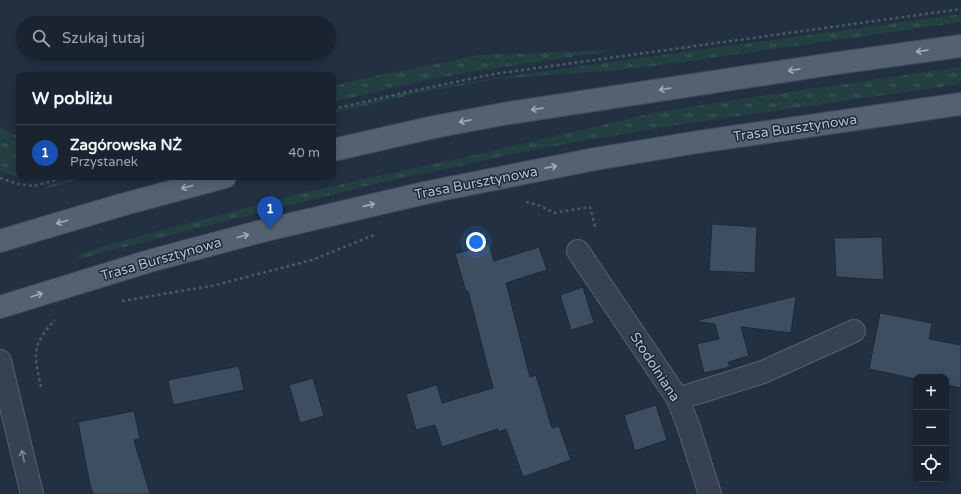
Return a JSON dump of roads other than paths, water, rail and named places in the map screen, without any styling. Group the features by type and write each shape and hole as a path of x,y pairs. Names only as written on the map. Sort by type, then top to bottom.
{"main road":[{"path":"336,149 434,127 503,114 961,46"},
{"name":"Trasa Bursztynowa","path":"0,307 153,260 270,229 429,192 595,159 684,144 961,104"},
{"path":"0,241 114,207 213,180"}],"street":[{"name":"Stodolniana","path":"578,251 678,399 710,494"},
{"path":"678,399 763,372 854,331"},
{"path":"0,361 32,494"}],"place":[{"name":"Zagórowska NŻ","path":"270,229"}]}
